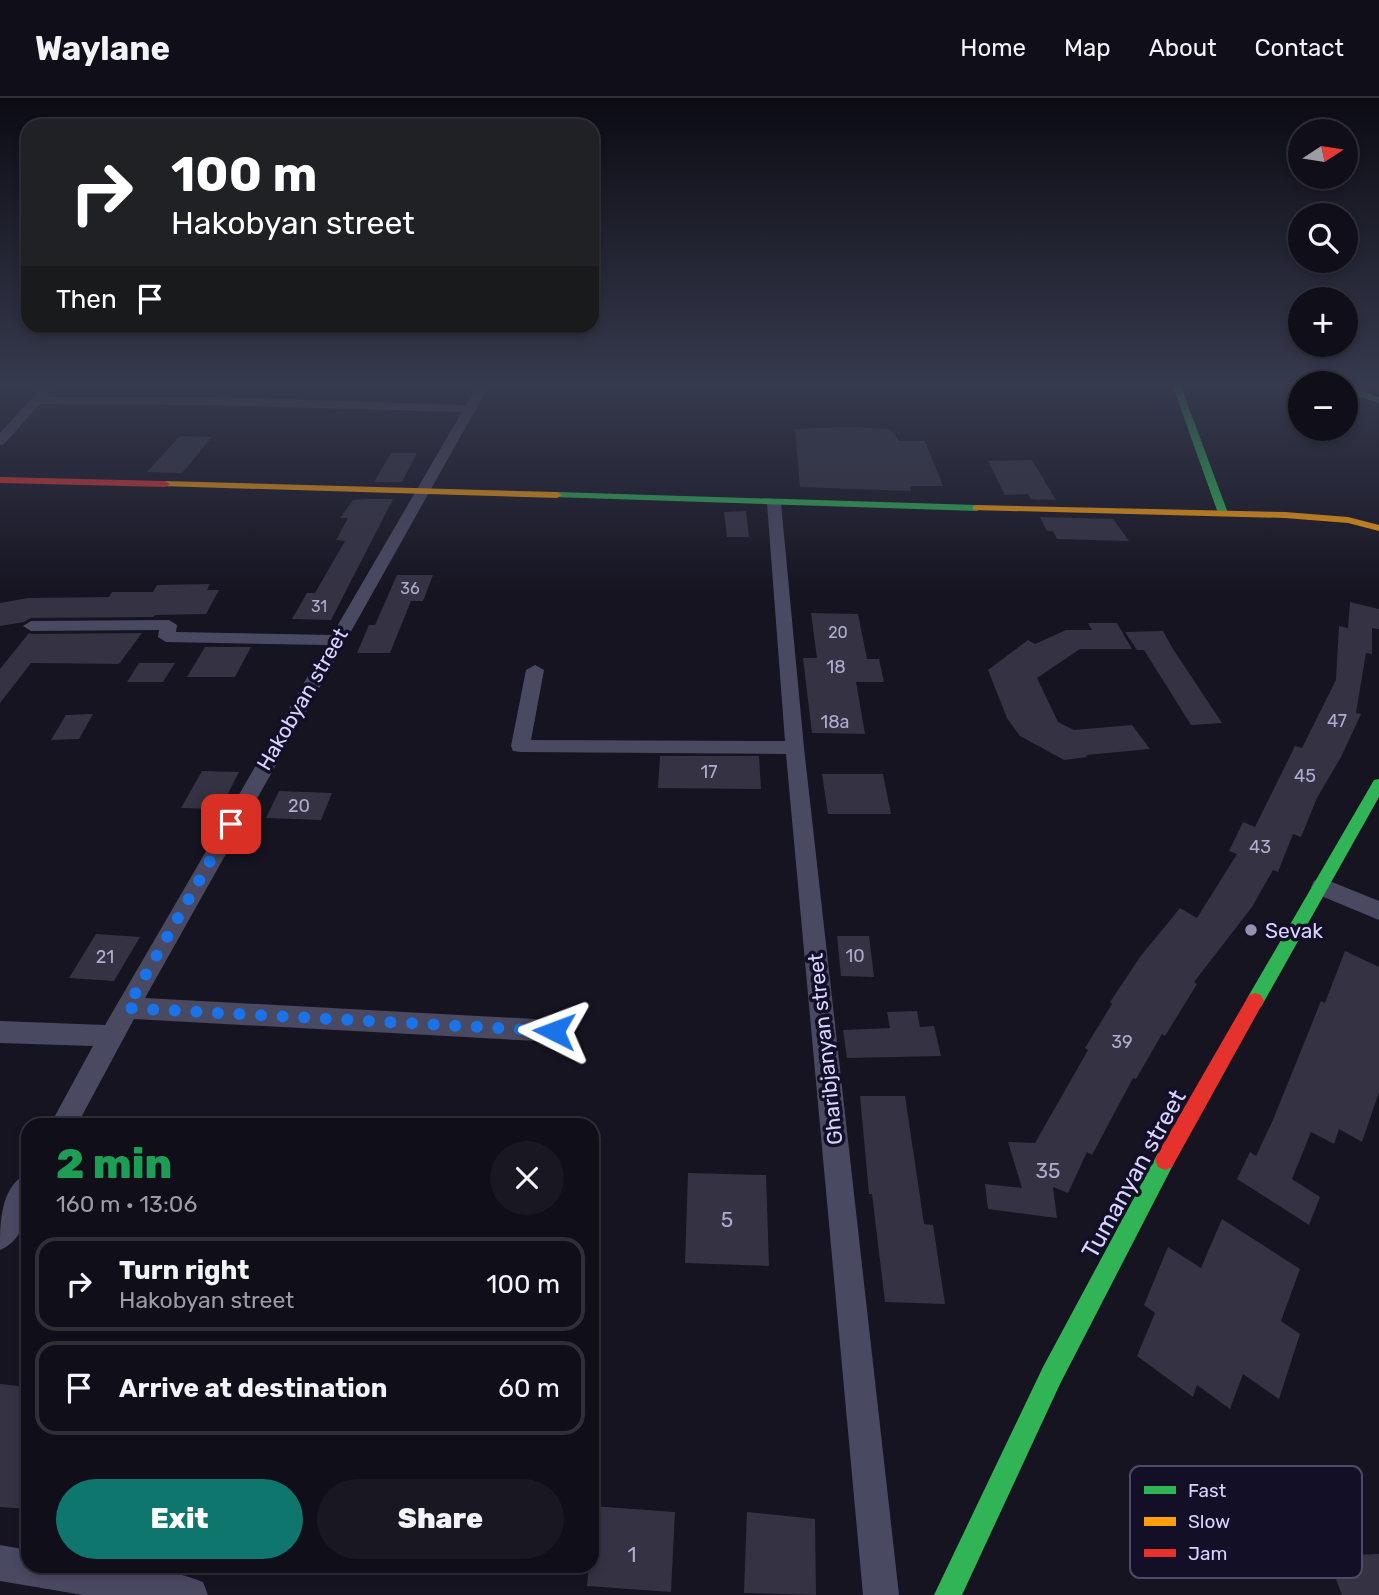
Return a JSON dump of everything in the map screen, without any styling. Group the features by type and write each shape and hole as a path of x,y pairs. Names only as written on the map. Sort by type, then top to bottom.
{"main road":[{"path":"1202,454 1223,513"},
{"path":"0,480 421,490 774,503 1223,513 1320,517 1379,528"},
{"name":"Tumanyan street","path":"948,1595 999,1483 1139,1206 1379,784"}],"street":[{"name":"Hakobyan street","path":"67,1118 442,454"},
{"name":"Gharibjanyan street","path":"774,503 795,748 880,1595"},
{"path":"31,626 169,625 166,637 336,640"},
{"path":"535,670 520,746 795,748"},
{"path":"1322,887 1379,911"},
{"path":"127,1008 554,1031"},
{"path":"0,1032 114,1036"},
{"path":"0,1236 21,1199"},
{"path":"0,1563 21,1567"},
{"path":"59,1573 190,1595"}],"building":[{"path":"164,454 198,454 182,473 147,472"},
{"path":"390,454 417,454 402,482 374,482"},
{"path":"797,454 930,454 943,486 910,486 911,491 800,487"},
{"path":"1032,460 1056,500 1031,499 1028,494 1005,495 988,461"},
{"path":"393,499 331,620 292,619 307,593 315,593 345,541 336,540 348,518 340,518 353,500"},
{"path":"746,511 749,537 727,537 724,512"},
{"path":"1040,517 1113,519 1129,541 1057,539 1053,531 1047,531"},
{"path":"397,575 433,575 423,601 411,601 390,653 357,653 369,625 375,625"},
{"path":"210,584 207,590 219,590 206,614 31,618 24,622 0,626 0,603 28,598 109,597 112,592 153,592 157,585"},
{"path":"1350,602 1379,609 1379,629 1372,628 1372,654 1366,653 1356,713 1361,714 1341,757 1317,798 1301,837 1293,834 1278,872 1273,870 1252,907 1194,982 1197,984 1165,1036 1162,1034 1136,1079 1133,1078 1092,1155 1087,1152 1068,1193 1053,1187 1057,1218 988,1209 985,1184 1022,1188 1008,1142 1035,1143 1088,1050 1085,1048 1112,1004 1110,1002 1140,957 1180,908 1197,918 1237,854 1229,851 1243,822 1255,827 1295,746 1302,748 1336,680 1339,626 1348,628"},
{"path":"811,613 858,614 867,659 879,659 884,682 856,682 865,734 812,733 803,658 817,658"},
{"path":"1088,623 1117,623 1132,649 1080,649 1037,678 1058,722 1074,730 1132,725 1150,749 1086,755 1087,757 1064,760 1020,736 1007,718 988,670 1028,640 1035,644 1066,630 1092,630"},
{"path":"1163,631 1222,723 1191,725 1144,650 1137,650 1125,632"},
{"path":"29,633 142,633 119,664 31,663 0,703 0,669"},
{"path":"205,647 251,647 235,677 187,677"},
{"path":"139,663 175,663 163,682 127,682"},
{"path":"93,714 79,739 51,740 66,715"},
{"path":"660,756 759,756 761,789 658,788"},
{"path":"202,771 239,772 220,809 181,808"},
{"path":"822,774 883,774 891,814 828,814"},
{"path":"279,791 332,793 321,820 266,818"},
{"path":"96,934 140,937 114,981 69,978"},
{"path":"837,936 869,936 874,977 841,976"},
{"path":"1345,951 1379,967 1379,1092 1362,1142 1339,1129 1334,1144 1311,1132 1292,1179 1320,1197 1309,1225 1237,1179 1250,1152 1256,1156 1321,1001 1325,1003"},
{"path":"917,1011 920,1027 934,1026 941,1056 847,1058 843,1030 890,1028 887,1012"},
{"path":"860,1096 905,1096 924,1224 933,1225 945,1304 885,1302 872,1194 869,1194"},
{"path":"688,1173 766,1175 769,1266 685,1263"},
{"path":"1222,1219 1300,1269 1281,1321 1300,1334 1279,1399 1243,1374 1230,1409 1197,1385 1193,1397 1137,1356 1155,1313 1144,1305 1168,1247 1201,1268"},
{"path":"0,1384 21,1386 21,1508 0,1507"},
{"path":"599,1507 675,1512 671,1592 587,1586 588,1573 599,1573"},
{"path":"747,1512 815,1519 816,1595 744,1593"},
{"path":"1379,1554 1379,1595 1342,1595 1335,1578 1362,1578 1362,1555"}],"traffic: fast":[{"path":"1201,454 1223,513"},
{"path":"557,495 977,508"},
{"path":"1255,1001 1379,784"},
{"path":"948,1595 1052,1375 1165,1160"}],"traffic: slow":[{"path":"165,484 557,495"},
{"path":"977,508 1285,515 1348,520 1379,528"}],"traffic: jam":[{"path":"0,480 165,484"},
{"path":"1165,1160 1255,1001"}],"place":[{"name":"Sevak","path":"1251,930"}],"route":[{"path":"231,824 127,1008 554,1031"}]}
